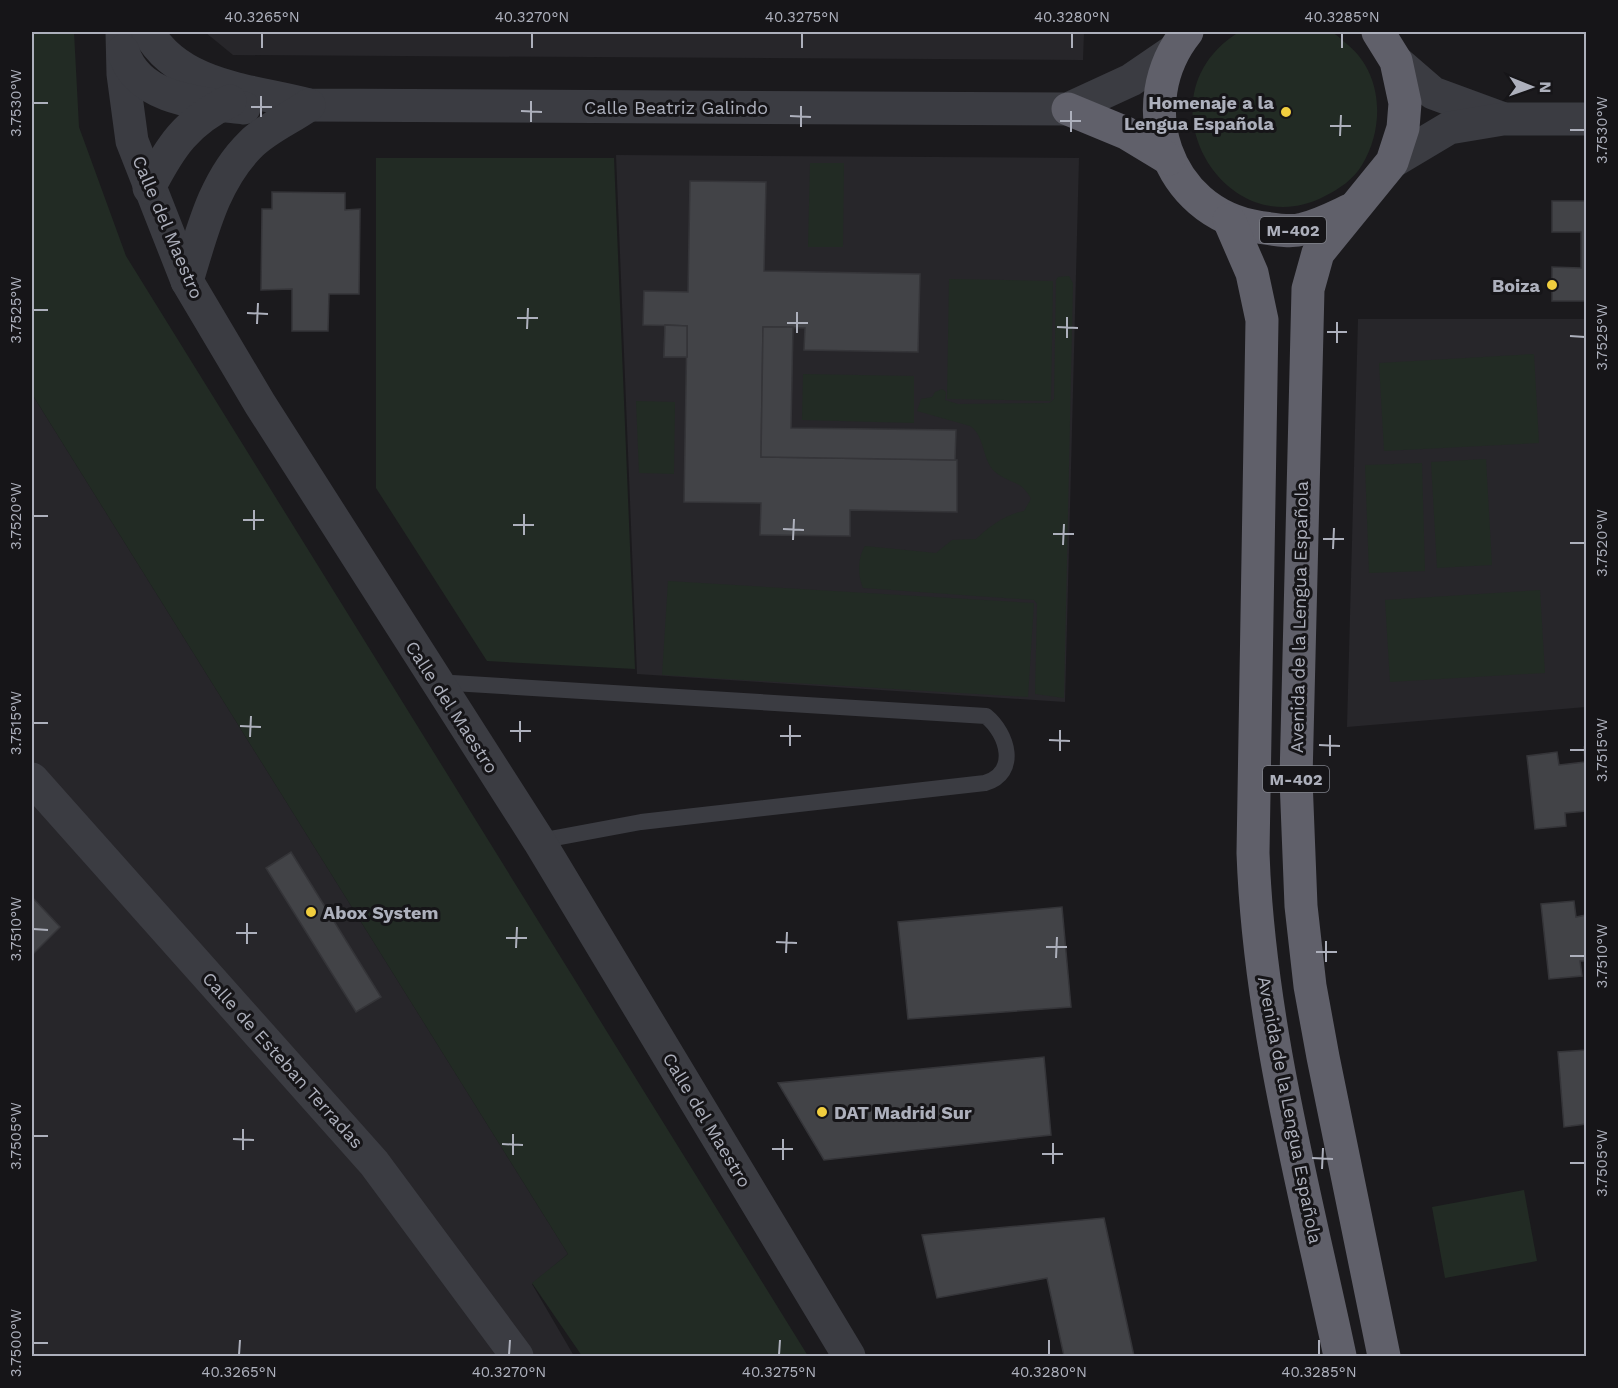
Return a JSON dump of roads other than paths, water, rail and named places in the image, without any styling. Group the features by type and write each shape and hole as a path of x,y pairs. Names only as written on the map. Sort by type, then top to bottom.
{"highway":[{"name":"M-402","path":"1166,146 1174,173 1199,199 1229,220 1272,230 1302,230 1354,208 1392,162 1403,128 1405,103 1396,61 1378,32"},
{"path":"1068,109 1126,133 1166,146 1158,106 1180,42"},
{"name":"Avenida de la Lengua Española","path":"1354,208 1318,253 1308,289 1296,779 1298,862 1310,986 1383,1356"},
{"name":"Avenida de la Lengua Española","path":"1229,220 1252,273 1262,320 1253,853 1255,914 1285,1096 1340,1356"}],"street":[{"name":"Calle Beatriz Galindo","path":"130,38 166,55 187,70 217,84 236,98 304,109 1068,109 1131,80 1180,42"},
{"name":"Calle del Maestro","path":"130,38 132,141 148,188 187,281 260,404 539,842 849,1356"},
{"path":"1396,61 1433,93 1503,119"},
{"path":"148,188 182,132 236,98"},
{"path":"187,281 211,206 227,172 252,142 304,109"},
{"path":"1392,162 1449,128 1503,119 1587,119"},
{"name":"Calle de Esteban Terradas","path":"32,779 374,1162 517,1356"}],"lane":[{"path":"435,682 986,716 1002,733 1005,745 1004,771 1000,777 985,783 641,822 539,842"}],"place":[{"name":"Homenaje a la Lengua Española","path":"1286,112"},
{"name":"Boiza","path":"1552,285"},
{"name":"Abox System","path":"311,912"},
{"name":"DAT Madrid Sur","path":"822,1112"}]}
